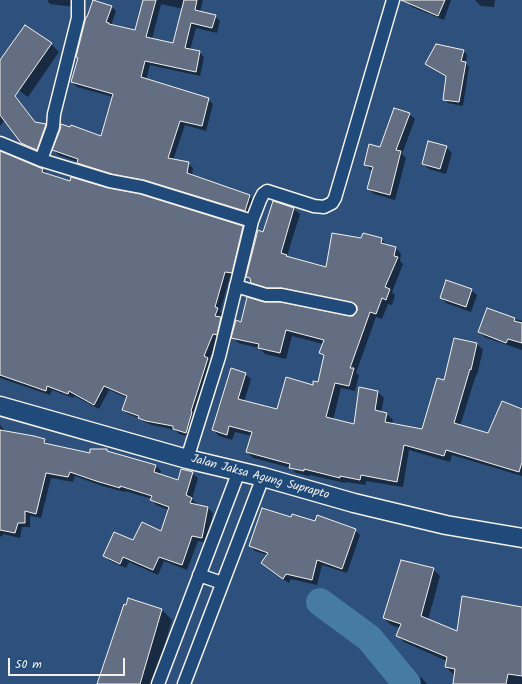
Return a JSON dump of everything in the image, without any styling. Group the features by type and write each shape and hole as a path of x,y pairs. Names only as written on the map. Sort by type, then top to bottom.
{"main road":[{"name":"Jalan Jaksa Agung Suprapto","path":"0,406 187,459 263,477 354,504 446,524 522,538"}],"street":[{"path":"41,160 52,127 78,18 78,0"},
{"path":"187,459 219,357 252,221 261,196 267,191 314,206 324,207 332,203 335,198 393,0"},
{"path":"0,143 41,160 110,181 142,187 252,221"},
{"path":"236,286 266,295 281,294 350,309"},
{"path":"158,684 239,471"},
{"path":"184,684 263,477"},
{"path":"199,575 222,583"}],"building":[{"path":"93,0 112,6 106,22 135,30 143,0 156,0 146,37 173,43 184,0 197,0 195,10 216,15 212,28 191,23 185,48 200,51 196,72 145,61 141,77 209,98 202,126 180,121 168,158 189,162 187,173 250,195 245,211 144,180 112,174 77,163 78,159 52,150 61,124 70,127 71,125 101,136 113,94 71,82 78,58 76,57 86,17"},
{"path":"401,0 445,0 438,16"},
{"path":"25,25 52,43 15,96 35,122 46,124 37,150 21,143 0,115 0,60"},
{"path":"436,44 464,50 461,61 466,62 459,102 443,100 446,76 425,64"},
{"path":"394,108 410,113 396,150 401,151 390,195 367,189 373,167 364,165 369,144 380,147"},
{"path":"428,141 447,146 440,169 422,164"},
{"path":"0,151 43,169 42,172 70,181 71,177 108,188 140,194 243,226 232,273 225,272 215,307 218,308 215,316 221,317 217,335 213,334 204,356 208,358 191,411 186,433 173,429 173,426 146,421 138,418 139,416 122,410 127,396 104,386 94,405 69,391 68,394 47,386 46,391 0,375"},
{"path":"273,201 294,208 281,253 287,255 286,256 326,267 332,233 361,238 363,233 382,238 381,243 396,247 394,256 398,257 385,287 390,289 386,300 382,298 376,314 370,312 350,368 354,368 349,386 335,383 326,417 354,424 359,387 378,391 375,410 387,413 385,422 422,429 437,378 444,380 454,338 477,343 471,370 470,369 454,423 488,433 502,401 522,409 522,462 519,472 446,450 444,456 404,445 397,482 361,475 360,480 340,476 340,478 304,469 304,471 289,468 290,464 246,452 252,432 229,426 227,435 212,430 231,368 246,373 238,399 277,409 286,377 313,385 313,381 318,382 324,355 319,353 324,340 286,330 280,353 258,348 259,344 231,338 236,320 241,322 247,297 264,302 280,302 349,316 353,316 357,311 357,306 351,302 282,288 267,288 251,283 250,278 246,277 258,230 263,232"},
{"path":"446,280 472,289 466,307 440,298"},
{"path":"487,308 515,318 514,321 522,323 522,343 508,339 506,343 478,332"},
{"path":"0,430 34,436 45,439 44,443 90,453 90,449 107,449 107,451 156,465 154,472 178,480 181,469 193,472 186,495 192,498 190,503 208,507 202,538 192,536 182,565 159,557 153,570 123,557 120,564 103,556 114,532 133,540 142,522 161,531 169,507 150,500 152,496 120,486 120,488 96,481 70,472 68,477 46,473 36,514 25,511 25,523 18,523 15,533 0,530"},
{"path":"262,508 291,517 292,514 315,521 317,515 356,529 342,569 317,560 312,580 286,574 283,579 261,563 268,553 249,546"},
{"path":"401,560 434,568 421,616 457,631 462,596 522,607 522,676 508,674 506,684 453,684 455,669 445,667 447,657 396,636 401,624 383,618"},
{"path":"128,598 162,609 140,684 97,684 124,604 126,605"}],"waterway":[{"path":"320,602 369,638 407,684"}]}
